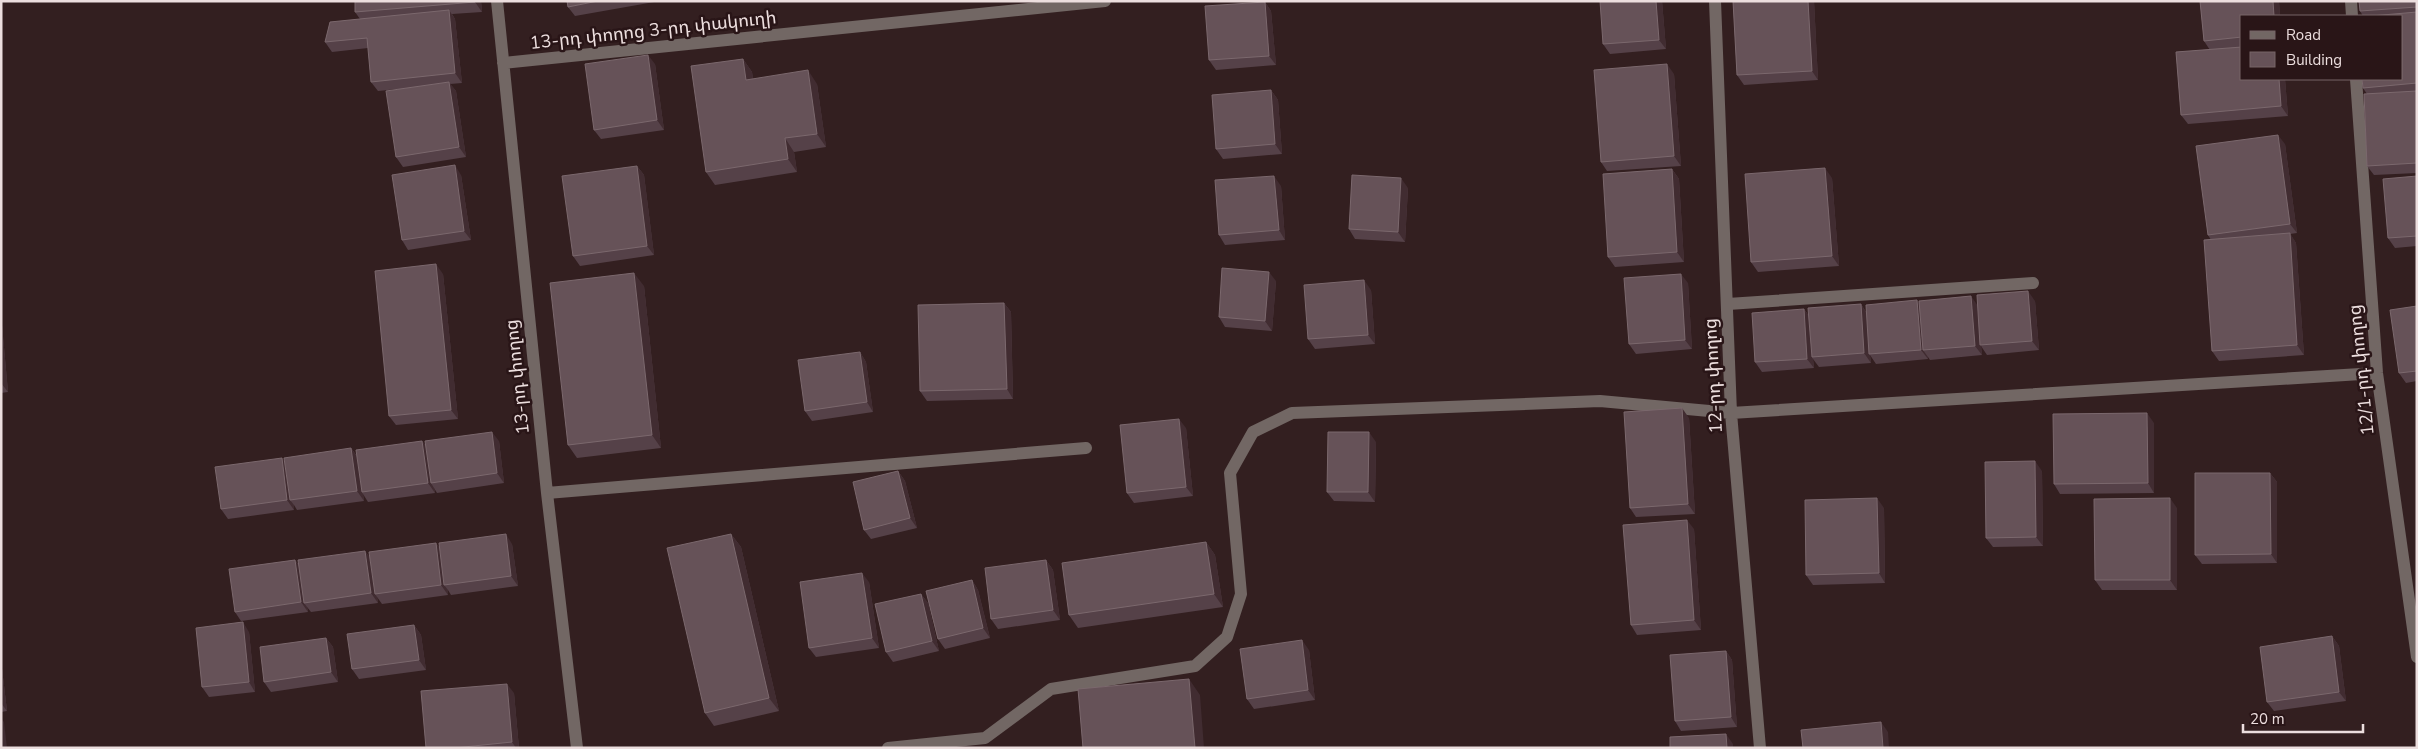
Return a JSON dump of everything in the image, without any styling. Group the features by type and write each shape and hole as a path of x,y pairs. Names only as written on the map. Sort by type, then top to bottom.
{"street":[{"name":"13-րդ փողոց","path":"496,1 547,493 577,748"},
{"name":"13-րդ փողոց 3-րդ փակուղի","path":"503,63 1105,1"},
{"name":"12-րդ փողոց","path":"1715,1 1731,413 1760,748"},
{"path":"2351,1 2352,15"},
{"name":"12/1-րդ փողոց","path":"2356,80 2377,373 2417,657"},
{"path":"1728,304 2033,283"},
{"path":"888,748 986,738 1051,689 1195,666 1227,637 1241,594 1230,473 1253,432 1292,413 1600,401 1731,413 2377,373"},
{"path":"547,493 1086,448"}],"building":[{"path":"355,1 475,1 475,2 355,12"},
{"path":"567,1 598,1 568,7"},
{"path":"1600,1 1656,1 1659,40 1603,44"},
{"path":"1733,1 1808,1 1812,71 1737,75"},
{"path":"2200,1 2273,1 2274,15 2240,15 2240,37 2204,41"},
{"path":"2359,1 2417,1 2417,7 2360,11"},
{"path":"1265,2 1269,56 1209,60 1205,6"},
{"path":"449,10 455,73 371,82 367,38 325,42 330,22"},
{"path":"2417,12 2417,83 2363,88 2362,80 2403,80 2403,15 2382,15"},
{"path":"2240,47 2240,80 2279,80 2281,106 2181,115 2176,52"},
{"path":"648,55 657,120 594,130 585,64"},
{"path":"743,59 746,80 808,70 817,134 785,138 788,159 706,172 691,66"},
{"path":"1667,64 1674,156 1601,162 1594,70"},
{"path":"449,82 459,147 396,157 386,91"},
{"path":"1271,90 1275,144 1216,149 1212,95"},
{"path":"2417,91 2417,163 2367,166 2364,94"},
{"path":"2278,135 2290,224 2208,235 2196,146"},
{"path":"455,165 464,231 402,240 392,175"},
{"path":"637,166 647,246 573,256 562,176"},
{"path":"1825,168 1832,256 1751,262 1745,174"},
{"path":"1672,169 1677,252 1608,257 1603,174"},
{"path":"1352,175 1401,178 1398,232 1349,229"},
{"path":"1274,176 1279,230 1219,235 1215,180"},
{"path":"2417,176 2417,236 2388,238 2383,179"},
{"path":"2290,233 2297,345 2212,351 2204,240"},
{"path":"436,264 451,410 389,416 375,271"},
{"path":"1222,268 1269,272 1265,321 1219,317"},
{"path":"634,273 652,435 568,445 550,283"},
{"path":"1681,274 1685,340 1629,344 1624,278"},
{"path":"1364,280 1368,335 1308,339 1304,285"},
{"path":"2028,291 2032,341 1980,345 1977,295"},
{"path":"1971,296 1975,346 1923,350 1919,301"},
{"path":"1917,300 1921,350 1869,354 1866,305"},
{"path":"1004,303 1007,389 920,391 918,305"},
{"path":"1861,304 1864,353 1812,357 1808,308"},
{"path":"2417,306 2417,371 2399,373 2390,310"},
{"path":"1804,309 1807,359 1755,362 1752,313"},
{"path":"860,352 867,402 805,411 798,360"},
{"path":"1682,408 1688,504 1630,508 1624,412"},
{"path":"2147,413 2148,483 2054,484 2053,414"},
{"path":"1179,419 1186,487 1127,493 1120,425"},
{"path":"492,432 497,473 431,483 425,441"},
{"path":"1328,432 1369,432 1368,492 1327,492"},
{"path":"422,441 428,483 362,492 356,450"},
{"path":"351,448 357,491 290,500 284,458"},
{"path":"282,458 287,500 221,509 215,467"},
{"path":"2035,461 2036,537 1986,538 1985,462"},
{"path":"898,471 910,518 864,530 853,482"},
{"path":"2195,473 2270,473 2271,554 2195,555"},
{"path":"1877,498 1879,573 1806,575 1805,500"},
{"path":"2170,498 2170,580 2095,580 2094,499"},
{"path":"1687,520 1694,620 1631,625 1623,525"},
{"path":"506,534 511,576 444,585 439,543"},
{"path":"731,534 769,698 705,713 667,548"},
{"path":"1206,542 1214,594 1069,615 1062,563"},
{"path":"436,543 441,585 375,594 369,552"},
{"path":"365,551 371,593 304,603 298,560"},
{"path":"295,560 301,602 235,612 229,569"},
{"path":"1046,560 1053,610 991,619 985,568"},
{"path":"862,573 872,638 809,648 800,582"},
{"path":"972,580 983,628 938,639 926,591"},
{"path":"921,594 932,641 886,652 875,604"},
{"path":"243,622 249,682 202,687 196,628"},
{"path":"414,625 419,660 352,669 347,634"},
{"path":"2332,636 2339,692 2267,702 2260,647"},
{"path":"326,638 331,672 264,682 260,647"},
{"path":"1302,640 1308,690 1247,699 1240,649"},
{"path":"1726,651 1731,717 1675,721 1670,655"},
{"path":"1189,679 1195,748 1083,748 1078,689"},
{"path":"507,684 512,742 454,748 426,748 421,691"},
{"path":"1881,722 1883,748 1803,748 1801,730"},
{"path":"1726,734 1727,748 1670,748 1670,737"}]}
